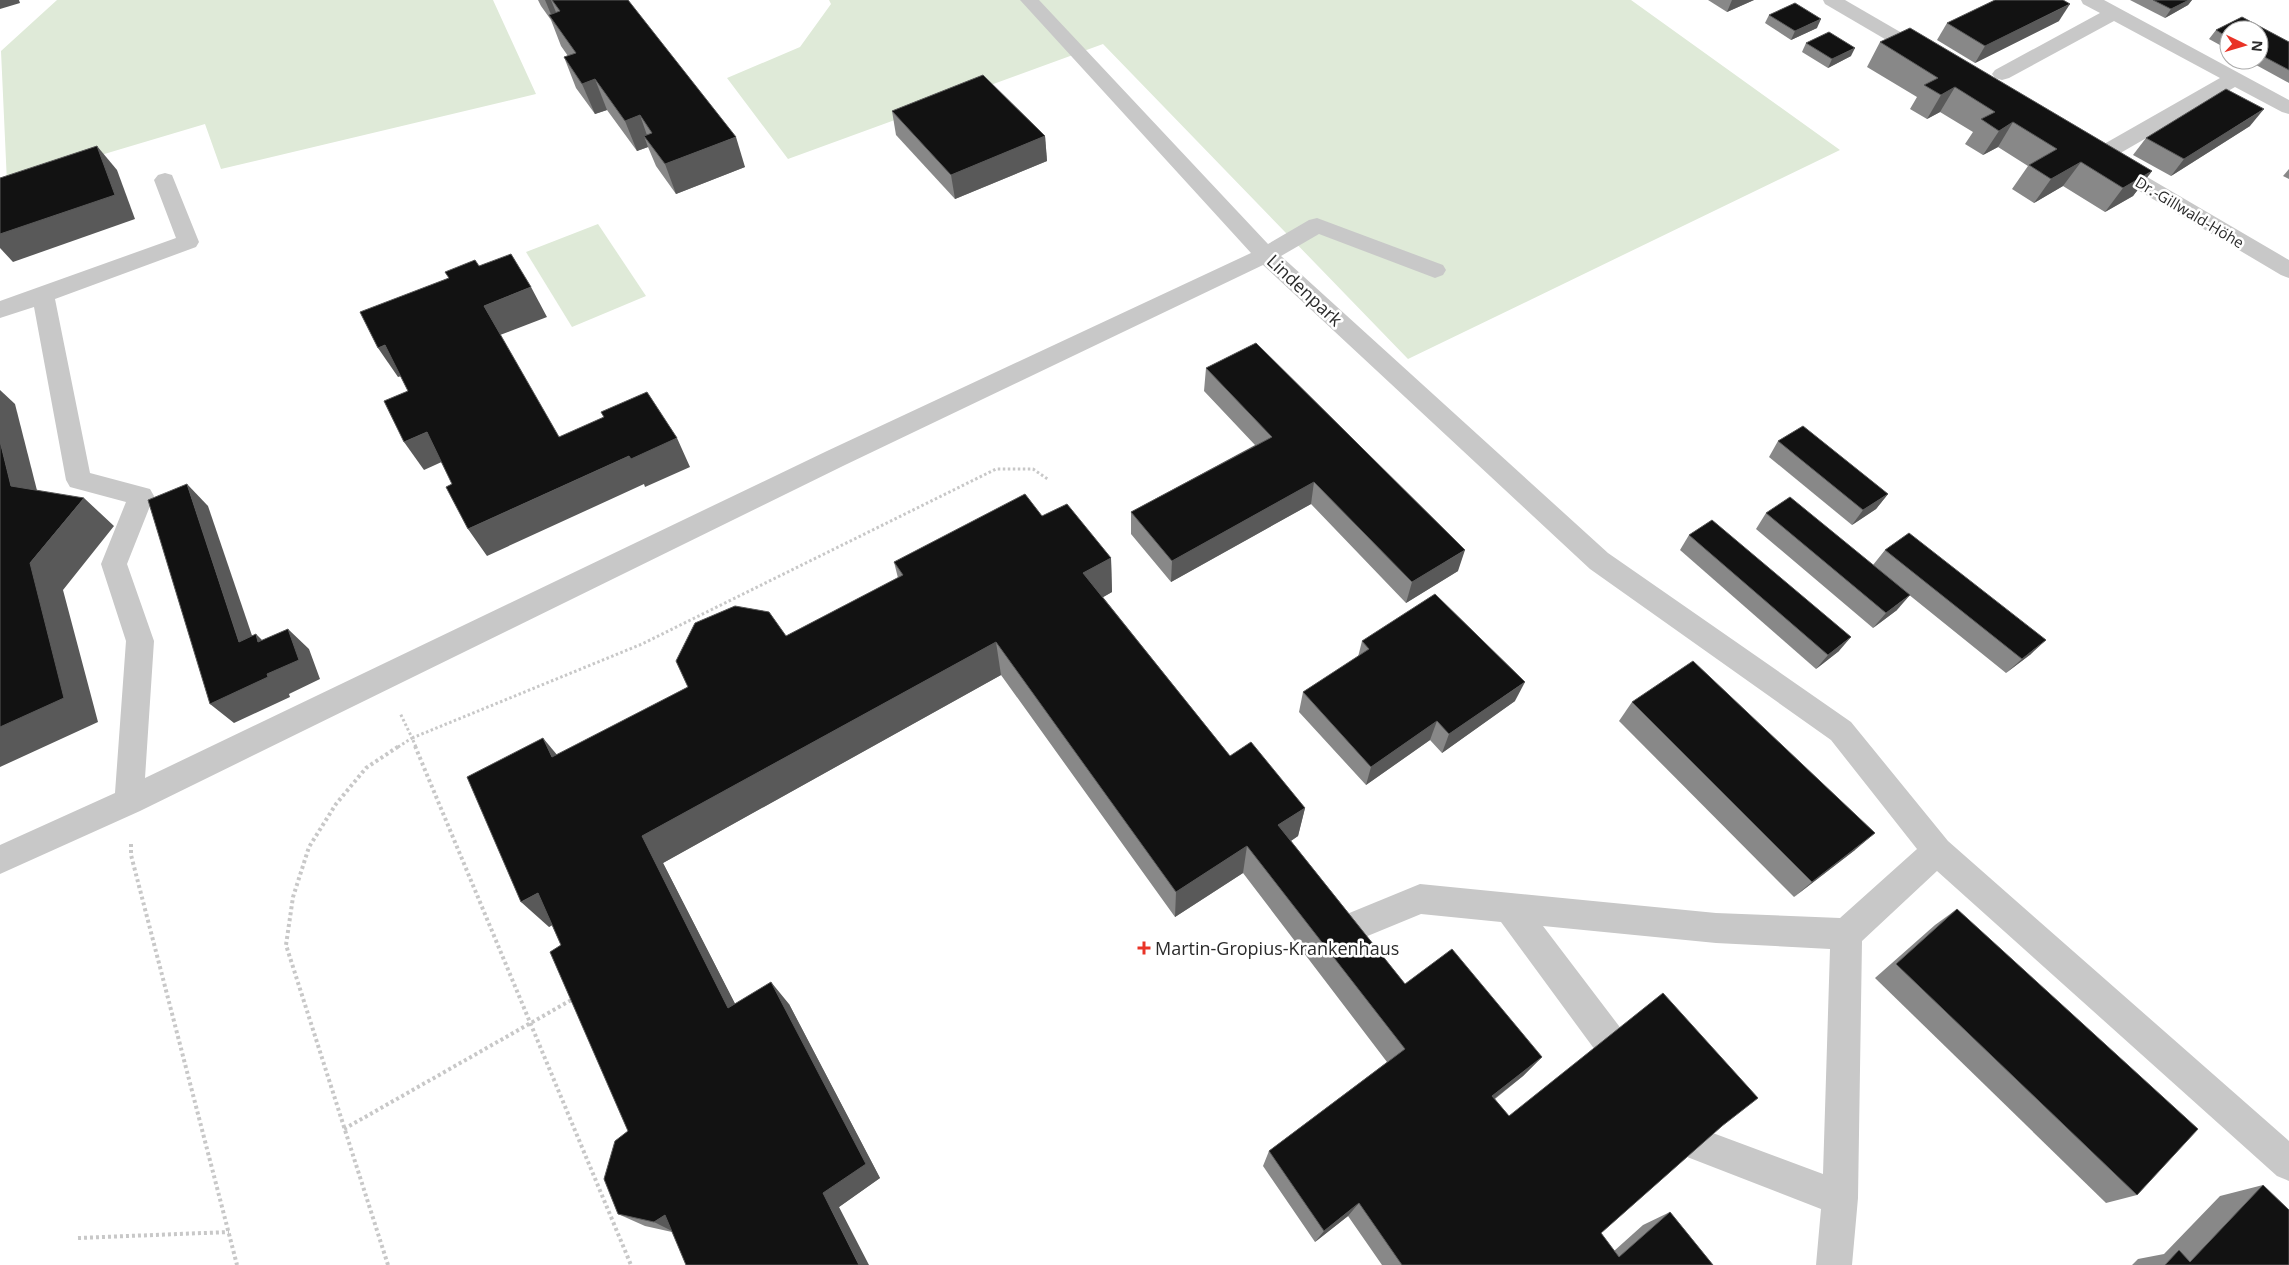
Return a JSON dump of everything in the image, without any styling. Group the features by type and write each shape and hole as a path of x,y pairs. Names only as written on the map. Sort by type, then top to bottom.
{"street":[{"name":"Lindenpark","path":"1030,0 1266,255 1599,561 1841,731 1937,850 2289,1164"},
{"path":"1832,0 1943,66"},
{"path":"2090,0 2289,108"},
{"path":"2002,74 2115,13"},
{"name":"Dr.-Gillwald-Höhe","path":"2235,78 2088,152 2289,270"},
{"path":"0,310 188,242 165,180"},
{"path":"0,860 129,801 836,458 1266,255 1317,225 1435,270"},
{"path":"43,295 79,480 141,496 114,564 140,641 129,801"},
{"path":"1336,934 1420,898 1716,928 1846,934 1937,850"},
{"path":"1510,908 1607,1038"},
{"path":"1834,1265 1840,1198 1846,934"},
{"path":"1694,1142 1840,1198"}],"path":[{"path":"388,1265 286,944 293,897 309,847 336,804 366,768 412,738 642,644 996,469 1033,470 1049,480"},
{"path":"382,677 412,738 631,1265"},
{"path":"129,801 131,856 237,1265"},
{"path":"344,1130 577,997"},
{"path":"78,1238 228,1232"}],"green space":[{"path":"57,0 493,0 536,94 221,169 205,124 7,183 1,51"},
{"path":"829,0 1631,0 1840,150 1408,359 1103,44 788,159 727,78 800,47 831,4"},
{"path":"598,224 646,296 572,327 526,252"}],"building":[{"path":"552,0 628,0 736,137 665,164 644,136 652,133 640,115 625,121 595,79 582,84 564,57 576,53 549,15 560,11"},
{"path":"1995,0 2063,0 2070,4 1985,46 1947,23"},
{"path":"2153,0 2189,0 2171,9"},
{"path":"1795,3 1821,19 1795,31 1769,15"},
{"path":"2242,17 2248,20 2236,20"},
{"path":"1910,28 2152,171 2123,188 2081,162 2051,179 2029,165 2057,149 2013,122 1999,131 1981,119 1995,112 1955,87 1941,95 1924,85 1938,78 1880,42"},
{"path":"2269,31 2289,42 2289,70 2269,59"},
{"path":"1829,32 1855,48 1832,59 1806,43"},
{"path":"983,75 1045,136 951,175 892,111"},
{"path":"2226,89 2264,109 2184,159 2146,138"},
{"path":"97,146 115,195 0,234 0,178"},
{"path":"511,254 531,287 484,306 559,437 604,417 601,412 647,392 677,438 631,459 629,456 468,529 446,487 452,484 427,432 404,442 384,401 408,391 385,345 378,348 360,312 449,278 445,272 475,260 479,266"},
{"path":"1256,343 1465,550 1412,582 1314,482 1172,561 1131,512 1272,437 1206,368"},
{"path":"1803,426 1888,494 1863,510 1778,441"},
{"path":"0,441 11,486 84,498 30,563 64,698 0,727"},
{"path":"187,484 239,642 256,634 258,642 288,629 299,660 267,674 268,677 210,704 148,500"},
{"path":"1025,494 1042,516 1067,504 1111,558 1083,573 1230,756 1251,742 1305,808 1278,825 1405,984 1452,949 1542,1057 1492,1096 1509,1116 1663,993 1758,1098 1722,1126 1601,1233 1619,1257 1670,1212 1713,1265 1402,1265 1359,1203 1324,1231 1269,1151 1405,1049 1247,846 1176,892 996,642 642,836 728,1008 771,982 866,1164 823,1193 859,1265 686,1265 665,1215 654,1222 618,1214 604,1179 615,1141 628,1131 550,952 561,945 538,893 521,902 467,777 543,738 552,757 688,687 676,661 695,623 735,606 769,612 786,636 903,575 894,562"},
{"path":"1790,497 1910,595 1886,613 1766,513"},
{"path":"1712,520 1851,637 1828,655 1689,535"},
{"path":"1909,533 2046,640 2022,659 1885,550"},
{"path":"1435,594 1525,682 1449,734 1437,721 1371,767 1303,692 1369,649 1362,641"},
{"path":"1693,661 1875,833 1812,882 1632,702"},
{"path":"1957,909 2198,1129 2137,1195 1896,964"},
{"path":"2263,1185 2289,1210 2289,1265 2165,1265 2179,1250 2190,1262"}],"place":[{"name":"Martin-Gropius-Krankenhaus","path":"1144,948"}]}
